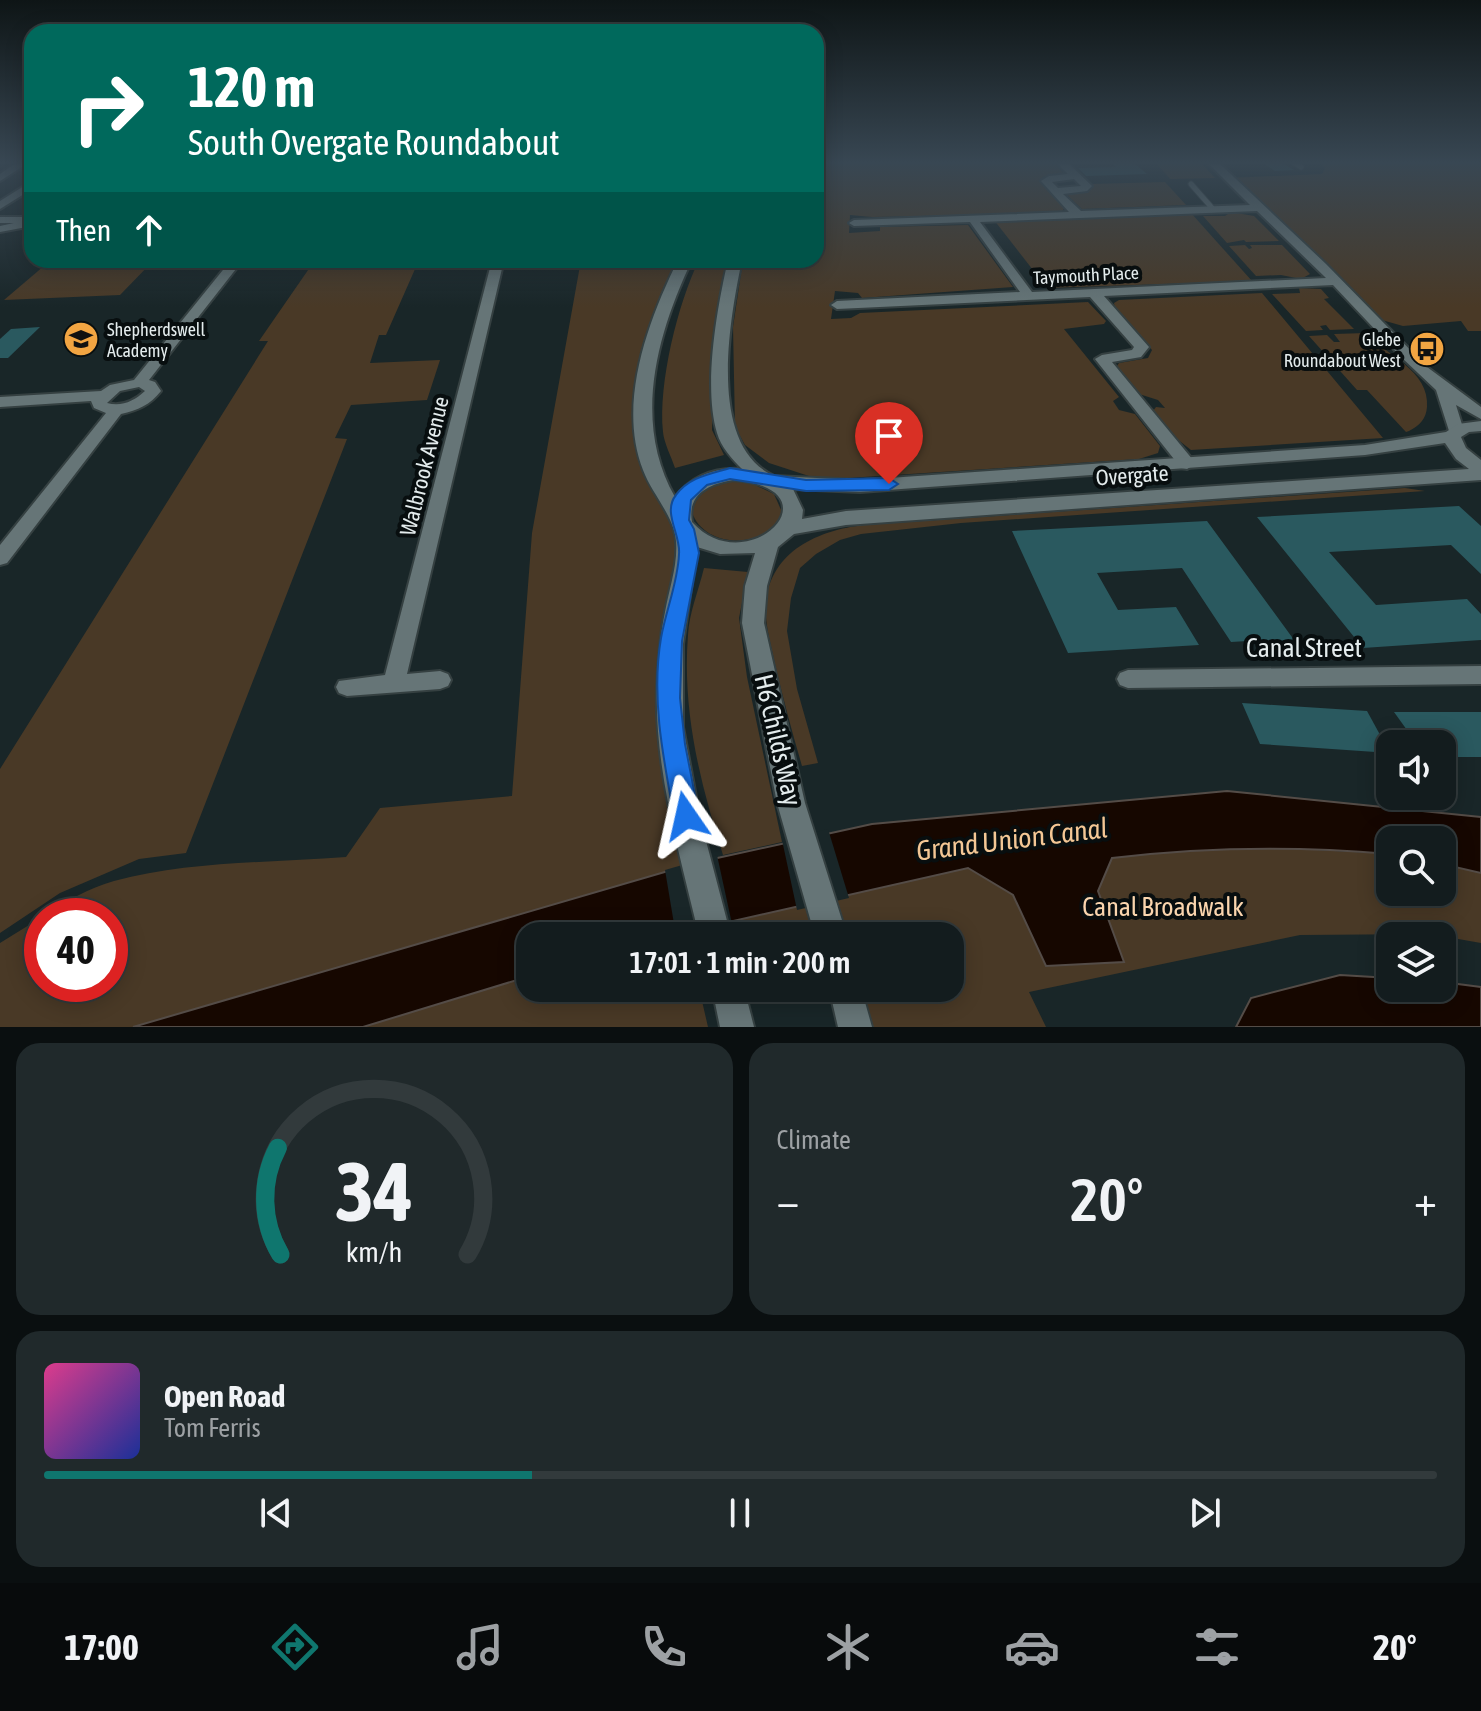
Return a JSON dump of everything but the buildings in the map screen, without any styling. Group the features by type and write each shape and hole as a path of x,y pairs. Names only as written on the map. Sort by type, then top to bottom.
{"street":[{"path":"1074,211 1077,214"},
{"path":"854,223 1161,211"},
{"path":"1264,211 1443,388 1481,414"},
{"path":"973,219 1029,296"},
{"path":"2,229 24,221"},
{"path":"139,383 231,268"},
{"name":"Walbrook Avenue","path":"394,683 496,268"},
{"path":"682,268 659,329 643,418 644,446 659,489 682,524 697,539 723,547 752,547 778,535 793,508 790,498 733,448 725,433 722,416 724,324 734,268"},
{"name":"Taymouth Place","path":"837,305 1336,281"},
{"path":"1094,293 1142,347 1136,354 1102,359 1187,464"},
{"path":"0,402 102,396 115,388 139,383 153,388 151,395 141,403 117,409 102,408 99,405 102,396"},
{"path":"1443,388 1454,434 1453,446 1481,468"},
{"path":"0,558 117,409"},
{"name":"Overgate","path":"767,480 860,486 1187,464 1365,450 1421,442 1481,426"},
{"path":"712,922 686,816 673,744 669,698 671,641 689,553 682,524 682,498 701,482 730,474 767,480"},
{"name":"Overgate","path":"778,535 846,518 1481,474"},
{"name":"H6 Childs Way","path":"778,535 756,586 753,623 791,803 827,922"},
{"name":"Canal Street","path":"1128,679 1481,675"},
{"path":"347,687 440,680"},
{"path":"731,1002 737,1026"}],"green space":[{"path":"824,211 1062,211 872,217 850,215 849,233 880,231 880,227 968,225 1013,287 862,298 858,293 835,291 831,319 851,318 860,313 1088,302 1106,321 1104,324 1064,329 1119,397 1113,401 1119,410 1135,414 1160,446 1158,453 1139,459 848,478 812,477 769,463 745,445 735,427 733,327 742,268 824,268"},
{"path":"1261,211 1481,211 1481,331 1468,331 1461,321 1403,326 1371,317"},
{"path":"1231,212 1254,216 1279,241 1227,243 1203,216 1225,216"},
{"path":"1191,213 1252,281 1047,288 994,220"},
{"path":"1245,245 1249,249 1252,248 1250,245 1282,245 1310,274 1301,279 1281,275 1256,276 1229,246"},
{"path":"42,268 146,268 120,295 4,300"},
{"path":"309,268 415,268 386,335 379,335 370,363 440,360 427,400 351,405 335,438 347,439 186,853 139,859 52,898 24,898 24,917 0,933 0,769 268,341 259,341"},
{"path":"580,268 681,268 667,300 643,418 680,520 671,641 697,860 669,874 632,882 133,1027 0,1027 0,943 24,928 24,1002 128,1002 128,898 73,898 86,891 142,874 171,870 346,857 380,808 512,796 532,533"},
{"path":"695,268 726,268 714,366 712,430 724,455 675,468 666,445 662,412 671,344"},
{"path":"1299,288 1321,289 1329,298 1324,299 1354,329 1330,330 1326,325 1320,326 1323,330 1306,331 1272,294 1300,293"},
{"path":"1262,293 1383,438 1191,450 1168,432 1153,411 1156,407 1165,408 1158,400 1139,394 1117,366 1119,363 1148,358 1152,350 1115,308 1114,303 1119,300"},
{"path":"1366,333 1422,383 1426,394 1426,411 1422,421 1409,431 1406,432 1367,390 1357,390 1309,336 1327,335 1334,342 1340,342 1334,334"},
{"path":"737,481 751,483 774,494 782,512 775,524 751,539 722,539 699,524 692,512 698,498 708,489"},
{"path":"1405,488 1425,491 961,523 861,534 840,540 800,568 791,598 787,631 797,689 818,763 802,766 770,641 766,602 777,569 800,546 815,538 864,525"},
{"path":"704,568 748,572 739,618 747,677 782,842 723,855 700,774 688,691 689,627"},
{"name":"Canal Broadwalk","path":"1279,848 1376,853 1376,906 1456,906 1456,867 1481,873 1481,943 1456,939 1456,922 1376,922 1376,934 1300,935 1029,992 1046,1027 855,1027 849,1002 964,1002 964,922 729,922 968,868 1013,895 1046,966 1123,962 1098,891 1111,858 1176,851"},
{"path":"516,980 516,1002 702,1002 708,1027 363,1027"}],"water":[{"name":"Grand Union Canal","path":"1227,791 1376,806 1376,810 1413,810 1481,817 1481,873 1456,867 1456,826 1376,826 1376,853 1251,849 1112,858 1098,891 1124,962 1046,966 1013,895 968,868 729,922 516,922 516,980 363,1027 133,1027 699,862 872,824"},
{"path":"1340,975 1376,977 1376,1002 1456,1002 1456,984 1481,987 1481,1027 1236,1027 1251,998"}],"pier":[{"path":"828,829 849,898 797,910 782,840"},
{"path":"717,855 732,922 674,922 665,870"}],"place":[{"name":"Shepherdswell Academy","path":"81,339"},
{"name":"Glebe Roundabout West","path":"1427,349"}],"route":[{"path":"686,816 673,744 669,698 671,641 689,553 685,529 680,520 682,498 701,482 730,474 745,474 773,482 832,487 889,484"}]}
